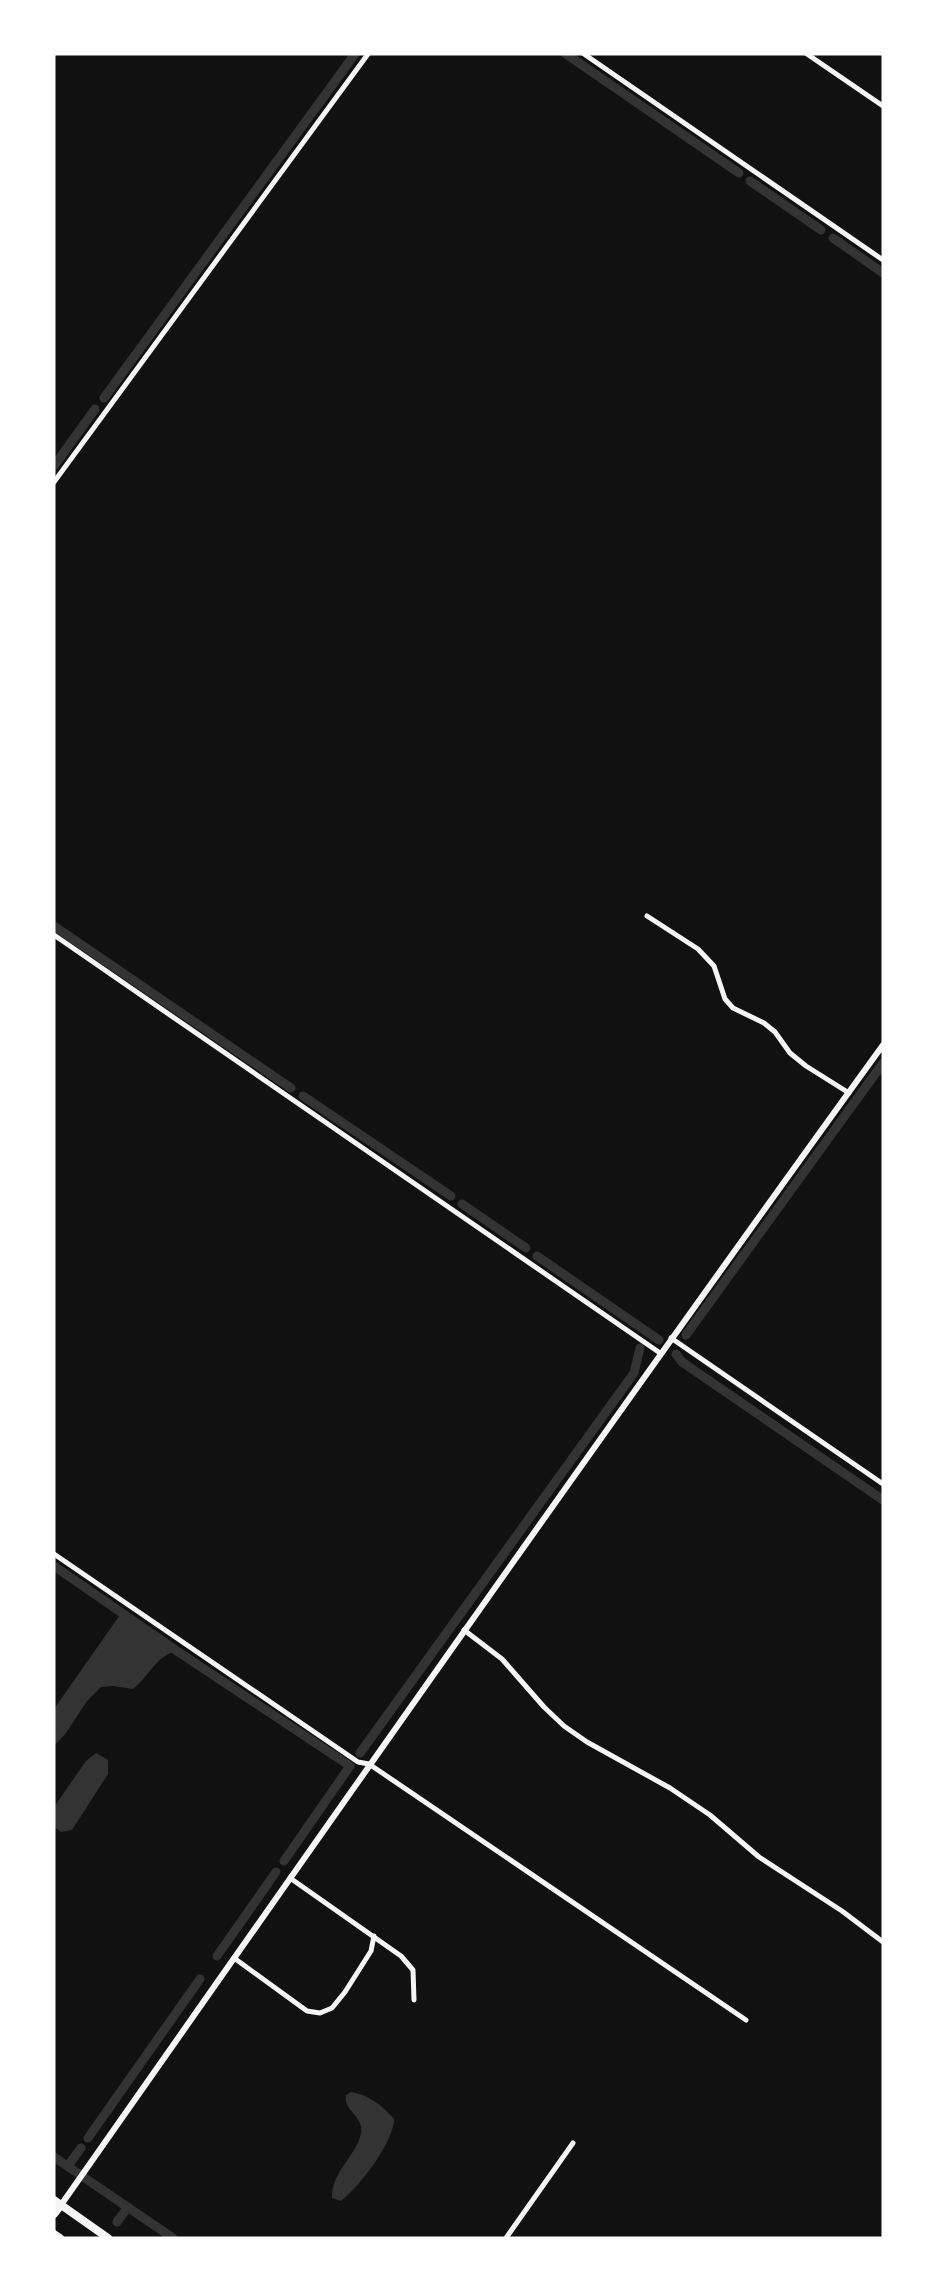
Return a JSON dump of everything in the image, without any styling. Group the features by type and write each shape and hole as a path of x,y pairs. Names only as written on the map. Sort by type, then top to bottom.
{"highway":[{"path":"56,2205 108,2238"},
{"path":"54,2234 60,2238"}],"main road":[{"path":"54,2214 56,2205"}],"street":[{"path":"54,482 368,54"},
{"path":"584,54 883,260"},
{"path":"807,54 883,106"},
{"path":"647,916 698,949 714,966 725,999 733,1008 764,1023 775,1032 790,1053 849,1093"},
{"path":"54,935 660,1353"},
{"path":"56,2205 75,2185 93,2160 369,1764 660,1353 883,1045"},
{"path":"671,1338 883,1484"},
{"path":"54,1554 358,1761 369,1764 746,2020"},
{"path":"464,1630 502,1659 564,1726 587,1742 670,1788 718,1821 759,1857 842,1911 883,1942"},
{"path":"290,1878 401,1956 413,1970 414,2000"},
{"path":"234,1958 307,2011 320,2013 332,2008 345,1992 371,1951 374,1936"},
{"path":"506,2238 573,2143"}],"shaded area":[{"path":"122,1612 177,1651 159,1661 133,1689 101,1687 87,1701 66,1733 54,1746 54,1709"},
{"path":"96,1753 108,1760 108,1774 72,1830 61,1832 54,1827 54,1807 86,1761"},
{"path":"351,2092 375,2101 394,2119 382,2151 357,2186 341,2201 332,2198 335,2180 354,2150 361,2133 360,2122 346,2101 346,2095"}],"waterway":[{"path":"104,398 355,54"},
{"path":"566,54 739,173"},
{"path":"750,181 821,230"},
{"path":"833,238 883,273"},
{"path":"54,466 95,409"},
{"path":"54,926 291,1088"},
{"path":"686,1335 883,1063"},
{"path":"303,1096 451,1196"},
{"path":"462,1204 526,1248"},
{"path":"537,1256 659,1340"},
{"path":"360,1753 634,1373 640,1348"},
{"path":"676,1354 682,1362 883,1500"},
{"path":"54,1566 350,1766 284,1861"},
{"path":"217,1956 276,1872"},
{"path":"88,2138 200,1979"},
{"path":"68,2166 81,2148"},
{"path":"54,2157 173,2238"},
{"path":"117,2222 128,2207"}]}
